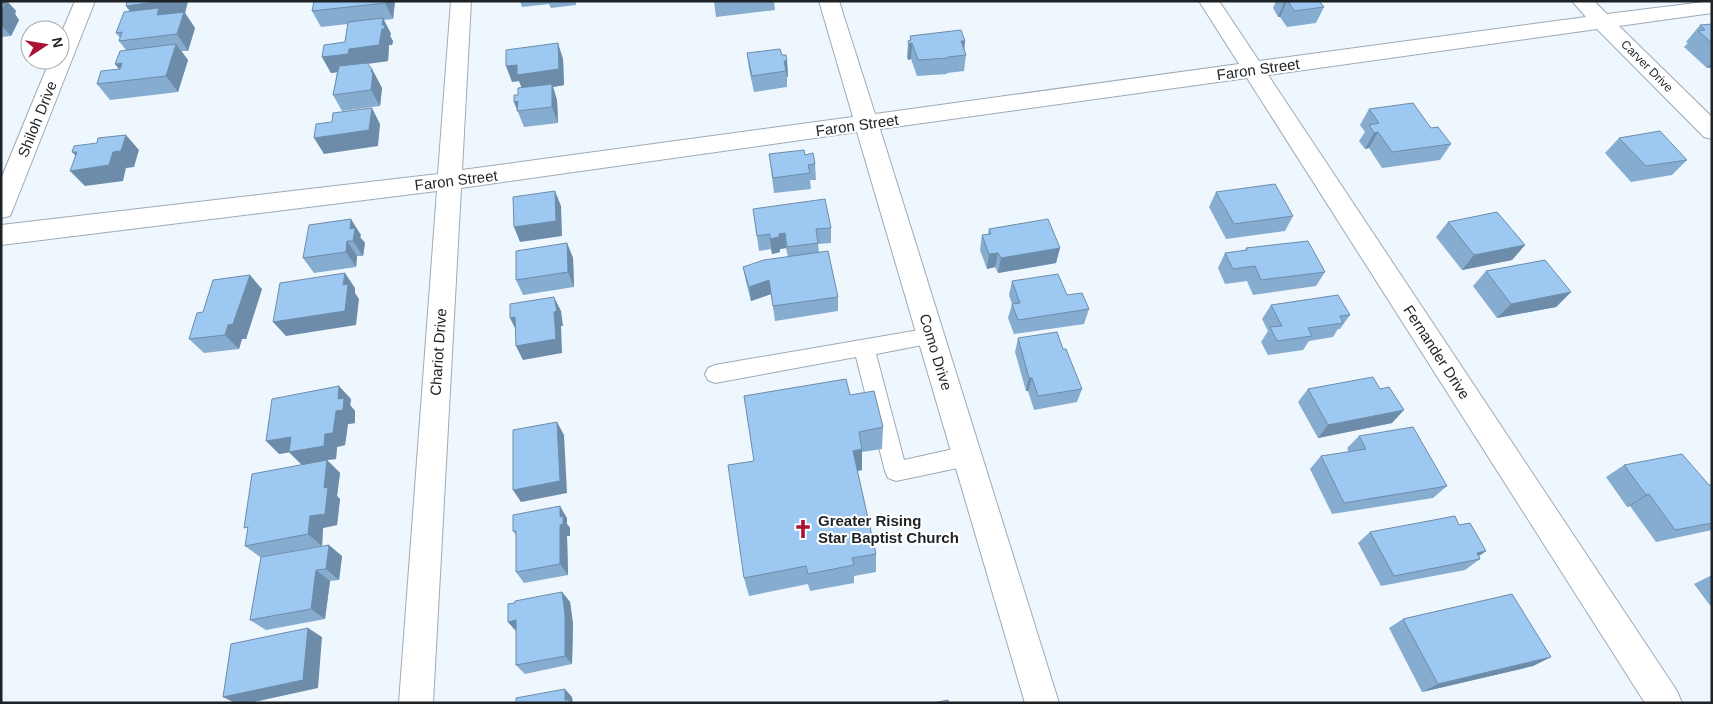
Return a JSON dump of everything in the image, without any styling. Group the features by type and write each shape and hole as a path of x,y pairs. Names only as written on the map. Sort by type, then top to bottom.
{"street":[{"name":"Shiloh Drive","path":"1,209 85,1"},
{"name":"Chariot Drive","path":"416,703 461,1"},
{"name":"Como Drive","path":"829,1 1042,703"},
{"name":"Fernander Drive","path":"1209,1 1665,703"},
{"name":"Carver Drive","path":"1582,1 1712,131"},
{"name":"Faron Street","path":"1,235 449,181 1712,6"}],"lane":[{"path":"715,374 931,336"},
{"path":"864,348 896,471 967,456"}],"building":[{"path":"127,1 162,1 126,6"},
{"path":"314,1 385,1 385,3 312,11"},
{"path":"1288,1 1319,1 1324,7 1294,11"},
{"path":"159,8 157,15 184,12 177,34 119,41 122,32 116,33 124,12"},
{"path":"383,18 382,25 385,25 384,29 382,29 379,45 349,49 348,54 322,57 324,45 345,42 348,22"},
{"path":"1712,24 1712,43 1698,31 1705,30 1700,25"},
{"path":"961,30 965,41 961,41 966,55 918,60 912,43 909,44 908,41 911,40 910,36"},
{"path":"558,43 559,69 517,75 517,65 506,66 506,50"},
{"path":"176,44 166,76 97,84 101,71 120,69 122,63 115,64 120,51"},
{"path":"780,49 782,55 786,55 787,61 784,61 786,71 752,76 747,53"},
{"path":"367,63 372,69 371,72 373,72 371,90 333,95 339,66"},
{"path":"552,84 552,107 517,111 518,101 514,102 514,95 518,95 518,88"},
{"path":"1413,103 1431,128 1438,127 1451,144 1392,152 1378,132 1374,133 1369,125 1379,123 1369,109"},
{"path":"372,108 369,130 314,138 316,124 332,122 333,113"},
{"path":"1660,131 1687,160 1646,166 1619,138"},
{"path":"126,135 121,151 113,152 109,165 70,171 77,152 72,152 74,146 97,143 98,138"},
{"path":"804,150 805,155 813,153 815,164 808,165 810,173 773,178 769,154"},
{"path":"1275,184 1293,216 1234,224 1216,192"},
{"path":"555,191 556,221 514,227 513,197"},
{"path":"825,199 831,228 816,229 818,243 787,247 785,233 770,239 770,234 757,236 753,209"},
{"path":"1497,212 1525,245 1474,255 1448,222"},
{"path":"351,219 350,229 355,228 353,241 347,241 346,252 303,258 309,225"},
{"path":"1048,219 1060,248 1001,258 998,253 989,254 982,235 991,234 989,229"},
{"path":"1308,241 1325,272 1261,280 1255,266 1233,269 1225,253 1247,250 1246,248"},
{"path":"567,243 568,272 516,280 516,251"},
{"path":"828,251 838,297 773,306 769,280 749,287 743,267 764,260"},
{"path":"1545,260 1571,292 1511,304 1486,271"},
{"path":"345,273 343,285 348,284 345,311 273,322 280,283"},
{"path":"1058,274 1067,295 1082,293 1089,309 1018,320 1012,304 1020,303 1012,281"},
{"path":"250,275 233,324 228,325 225,335 189,339 197,313 203,312 213,280"},
{"path":"1338,295 1350,315 1340,316 1343,323 1308,328 1312,336 1277,341 1270,327 1282,326 1271,305"},
{"path":"554,297 557,311 554,312 556,339 516,346 515,317 510,318 510,304"},
{"path":"1057,332 1082,389 1038,396 1032,378 1029,378 1018,338"},
{"path":"1373,377 1380,389 1389,387 1404,410 1328,425 1308,389"},
{"name":"Greater Rising Star Baptist Church","path":"846,379 850,395 874,391 883,427 859,432 862,449 853,451 876,554 852,558 854,565 808,574 806,566 744,578 728,465 754,461 744,396"},
{"path":"339,386 338,399 344,398 343,410 336,411 333,433 325,434 324,446 289,452 291,437 266,441 272,399"},
{"path":"557,422 560,481 513,490 513,430"},
{"path":"1413,427 1447,486 1344,503 1321,456 1366,449 1359,436"},
{"path":"1682,454 1709,485 1712,485 1712,523 1675,530 1649,494 1646,495 1624,465"},
{"path":"327,460 324,488 328,487 325,514 310,516 308,534 245,546 248,527 244,528 252,474"},
{"path":"560,506 560,517 563,516 563,524 560,525 560,564 516,572 516,531 513,531 513,515"},
{"path":"1455,516 1459,525 1470,523 1486,551 1477,553 1480,559 1394,576 1370,532"},
{"path":"329,545 326,569 316,570 311,609 250,620 261,557"},
{"path":"562,592 565,614 565,656 516,665 516,620 508,622 508,604"},
{"path":"1512,594 1551,657 1438,684 1403,619"},
{"path":"308,628 303,680 223,697 231,644"},
{"path":"565,689 565,700 569,700 569,703 516,703 516,698"},
{"path":"948,700 949,703 933,703"}],"place":[{"name":"Greater Rising Star Baptist Church","path":"803,529"}]}
